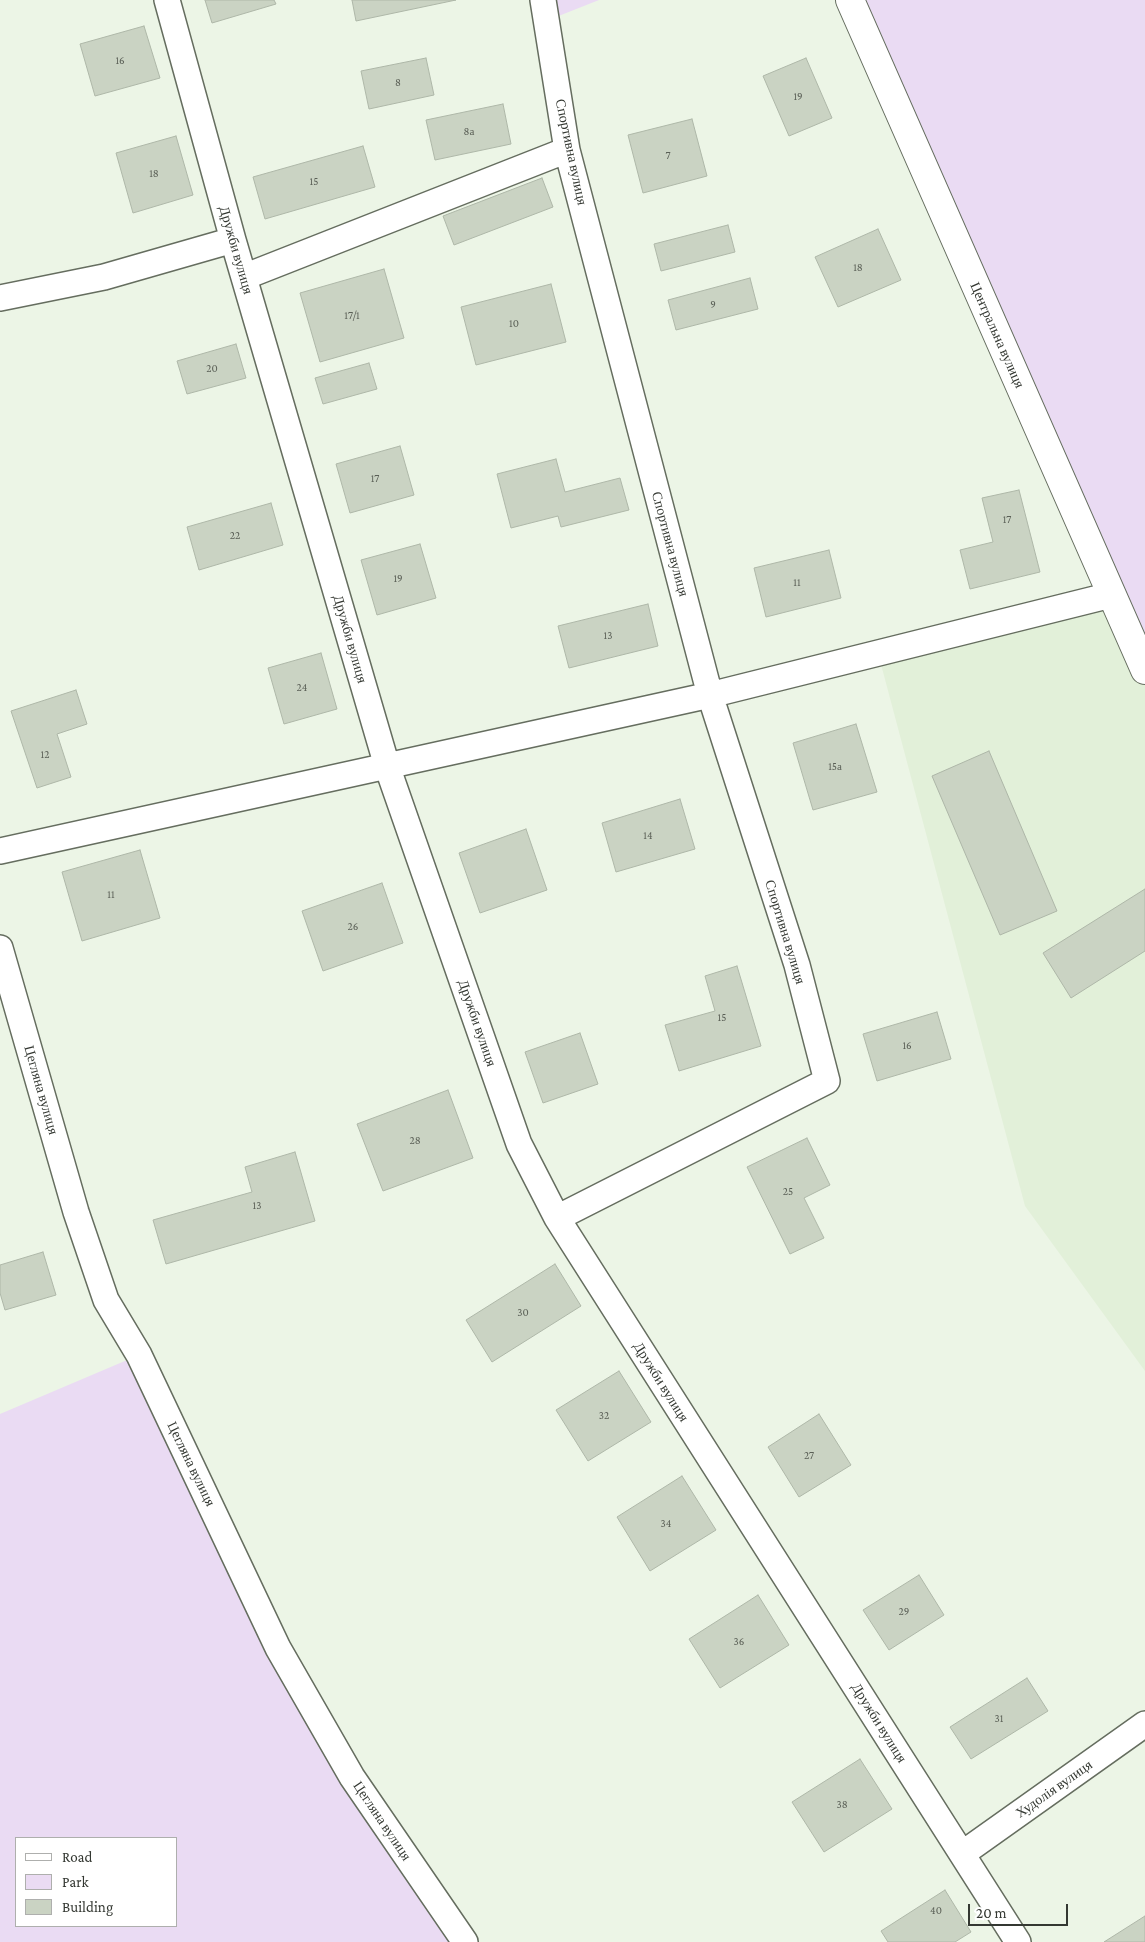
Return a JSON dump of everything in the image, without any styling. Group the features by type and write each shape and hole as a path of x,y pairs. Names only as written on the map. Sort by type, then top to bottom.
{"street":[{"name":"Дружби вулиця","path":"167,0 233,240 387,766 519,1144 556,1218 1018,1942"},
{"name":"Спортивна вулиця","path":"543,0 568,150 710,695 796,965 827,1081 556,1218"},
{"name":"Центральна вулиця","path":"850,0 1145,670"},
{"path":"244,277 568,150"},
{"path":"0,298 104,277 233,240"},
{"path":"0,851 710,695 1111,595"},
{"name":"Цегляна вулиця","path":"0,948 76,1212 106,1300 139,1355 278,1648 352,1777 465,1942"},
{"name":"Худолія вулиця","path":"962,1854 1145,1724"}],"shaded area":[{"path":"1111,595 1145,670 1145,1371 1025,1206 878,653"}],"green space":[{"path":"543,0 599,0 546,21"},
{"path":"850,0 1145,0 1145,670"},
{"path":"139,1355 278,1648 465,1942 0,1942 0,1414"}],"building":[{"path":"205,0 274,0 276,4 212,23"},
{"path":"352,0 456,0 356,21"},
{"path":"144,26 160,78 95,96 80,44"},
{"path":"426,58 434,95 369,109 361,71"},
{"path":"806,58 832,118 789,136 763,76"},
{"path":"503,104 511,144 435,160 426,120"},
{"path":"692,119 707,176 643,193 628,135"},
{"path":"176,136 193,195 133,213 116,153"},
{"path":"363,146 375,187 265,219 253,177"},
{"path":"542,178 553,207 454,245 443,216"},
{"path":"728,225 735,252 661,271 654,244"},
{"path":"878,229 901,280 838,307 815,257"},
{"path":"384,269 404,338 320,362 300,293"},
{"path":"750,278 758,309 676,330 668,300"},
{"path":"551,284 566,342 476,365 461,307"},
{"path":"236,344 246,378 187,394 177,361"},
{"path":"369,363 377,389 323,404 315,378"},
{"path":"400,446 414,495 350,513 336,464"},
{"path":"556,459 565,492 620,478 629,510 561,527 558,516 511,528 497,474"},
{"path":"1019,490 1040,572 970,589 960,550 993,542 982,498"},
{"path":"271,503 283,545 199,570 187,527"},
{"path":"420,544 436,598 377,615 361,560"},
{"path":"829,550 841,598 766,617 754,568"},
{"path":"648,604 658,646 569,668 558,626"},
{"path":"321,653 337,709 284,724 268,668"},
{"path":"76,690 87,724 57,734 71,777 37,788 11,711"},
{"path":"856,724 877,792 813,810 793,743"},
{"path":"989,751 1057,911 1000,935 932,776"},
{"path":"680,799 695,849 616,872 602,823"},
{"path":"526,829 547,890 480,913 459,853"},
{"path":"140,850 160,918 82,941 62,872"},
{"path":"382,883 403,943 323,971 302,911"},
{"path":"1145,889 1145,951 1071,998 1043,953"},
{"path":"737,966 761,1046 679,1071 665,1025 715,1011 705,976"},
{"path":"937,1012 951,1059 877,1081 863,1034"},
{"path":"580,1033 598,1084 543,1103 525,1052"},
{"path":"448,1090 473,1158 383,1191 357,1124"},
{"path":"807,1138 830,1185 804,1198 824,1238 790,1254 747,1167"},
{"path":"295,1152 315,1221 166,1264 153,1220 252,1192 245,1167"},
{"path":"43,1252 56,1295 5,1310 0,1293 0,1265"},
{"path":"555,1264 581,1306 492,1362 466,1320"},
{"path":"619,1371 651,1422 588,1461 556,1410"},
{"path":"819,1414 851,1465 799,1497 768,1447"},
{"path":"682,1476 716,1530 650,1571 617,1517"},
{"path":"919,1575 944,1615 889,1650 863,1610"},
{"path":"758,1595 789,1645 720,1688 689,1639"},
{"path":"1027,1678 1048,1711 971,1759 950,1727"},
{"path":"860,1759 892,1809 824,1852 792,1802"},
{"path":"945,1890 971,1932 955,1942 888,1942 881,1931"},
{"path":"1145,1916 1145,1942 1104,1942"}]}
